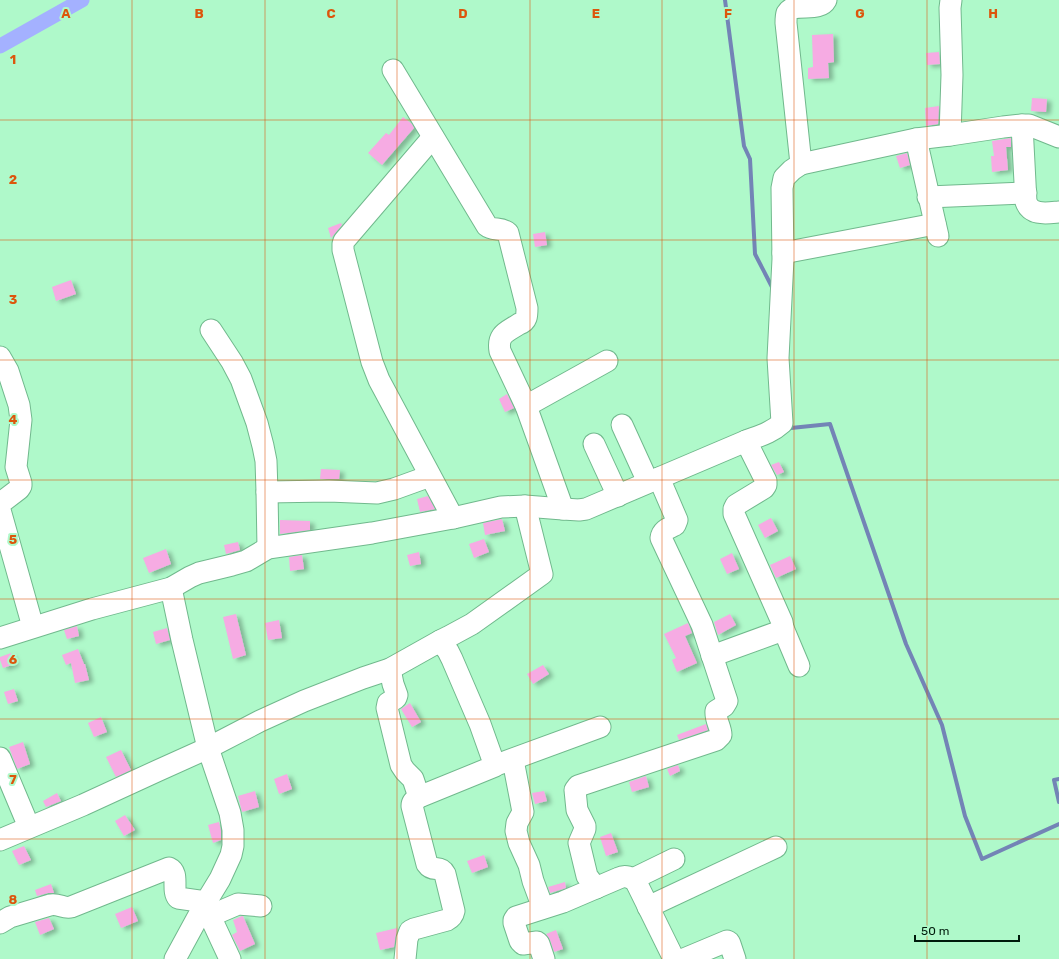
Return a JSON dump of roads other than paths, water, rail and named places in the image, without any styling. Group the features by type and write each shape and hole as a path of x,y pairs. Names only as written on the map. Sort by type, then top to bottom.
{"street":[{"path":"800,164 786,23 787,14 791,9 818,6 826,0"},
{"path":"950,135 952,75 951,0"},
{"path":"393,70 487,226 489,228 505,230 508,233 527,308 527,317 524,322 504,333 498,343 500,351 526,406 563,509"},
{"path":"1022,125 1026,202 1034,211 1042,213 1059,212"},
{"path":"0,638 92,609 171,588 199,573 246,561 268,548 372,534 500,507 526,506 579,510 586,509 769,432 782,422 778,358 783,253 782,188 784,178 800,164 916,139 1022,125 1030,125 1059,137"},
{"path":"434,137 343,244 345,258 372,362 379,380 453,518"},
{"path":"783,253 937,230 928,197 916,139"},
{"path":"928,197 1026,193"},
{"path":"211,330 238,374 257,423 264,446 266,461 268,548"},
{"path":"0,357 8,371 19,405 21,420 16,467 21,483 19,489 2,502 0,505 0,510 33,627"},
{"path":"526,406 607,362"},
{"path":"596,888 587,876 579,843 585,826 577,810 575,790 578,786 716,740 721,736 721,732 715,714 716,711 727,702 702,625 661,536 664,531 677,523 677,520 622,425"},
{"path":"746,441 766,481 766,485 764,488 736,505 734,514 782,622 783,628 799,666"},
{"path":"594,444 618,496"},
{"path":"267,492 329,491 377,493 394,489 430,476"},
{"path":"0,840 83,805 208,748 260,720 390,668 472,624 542,574 526,506"},
{"path":"171,588 208,748 230,814 234,846 232,855 220,879 208,909 175,959"},
{"path":"712,656 781,631 783,628"},
{"path":"440,640 452,659 480,724 504,763 523,812 517,823 516,831 520,847 529,865 543,908"},
{"path":"390,668 392,684 397,695 396,698 388,704 387,708 401,765 413,779 419,797"},
{"path":"405,959 407,938 410,930 447,920 453,915 454,912 446,874 443,870 429,868 427,864 412,806 414,800 504,763 600,727"},
{"path":"0,758 29,827"},
{"path":"648,907 776,847"},
{"path":"544,959 537,942 523,944 520,941 514,923 516,917 563,902 622,876 634,879 674,859"},
{"path":"0,923 10,917 53,904 71,908 169,868 173,870 175,875 175,895 178,898 208,909 238,904 261,906"},
{"path":"634,879 672,955 676,959"},
{"path":"208,909 230,959"},
{"path":"684,959 729,942 735,959"}],"waterway":[{"path":"0,46 82,0"},
{"path":"725,0 744,146 750,159 755,254 772,289"},
{"path":"787,426 791,428 830,424 906,644 942,725 965,816 982,859 1059,824"},
{"path":"1059,779 1054,780 1059,802"}]}
